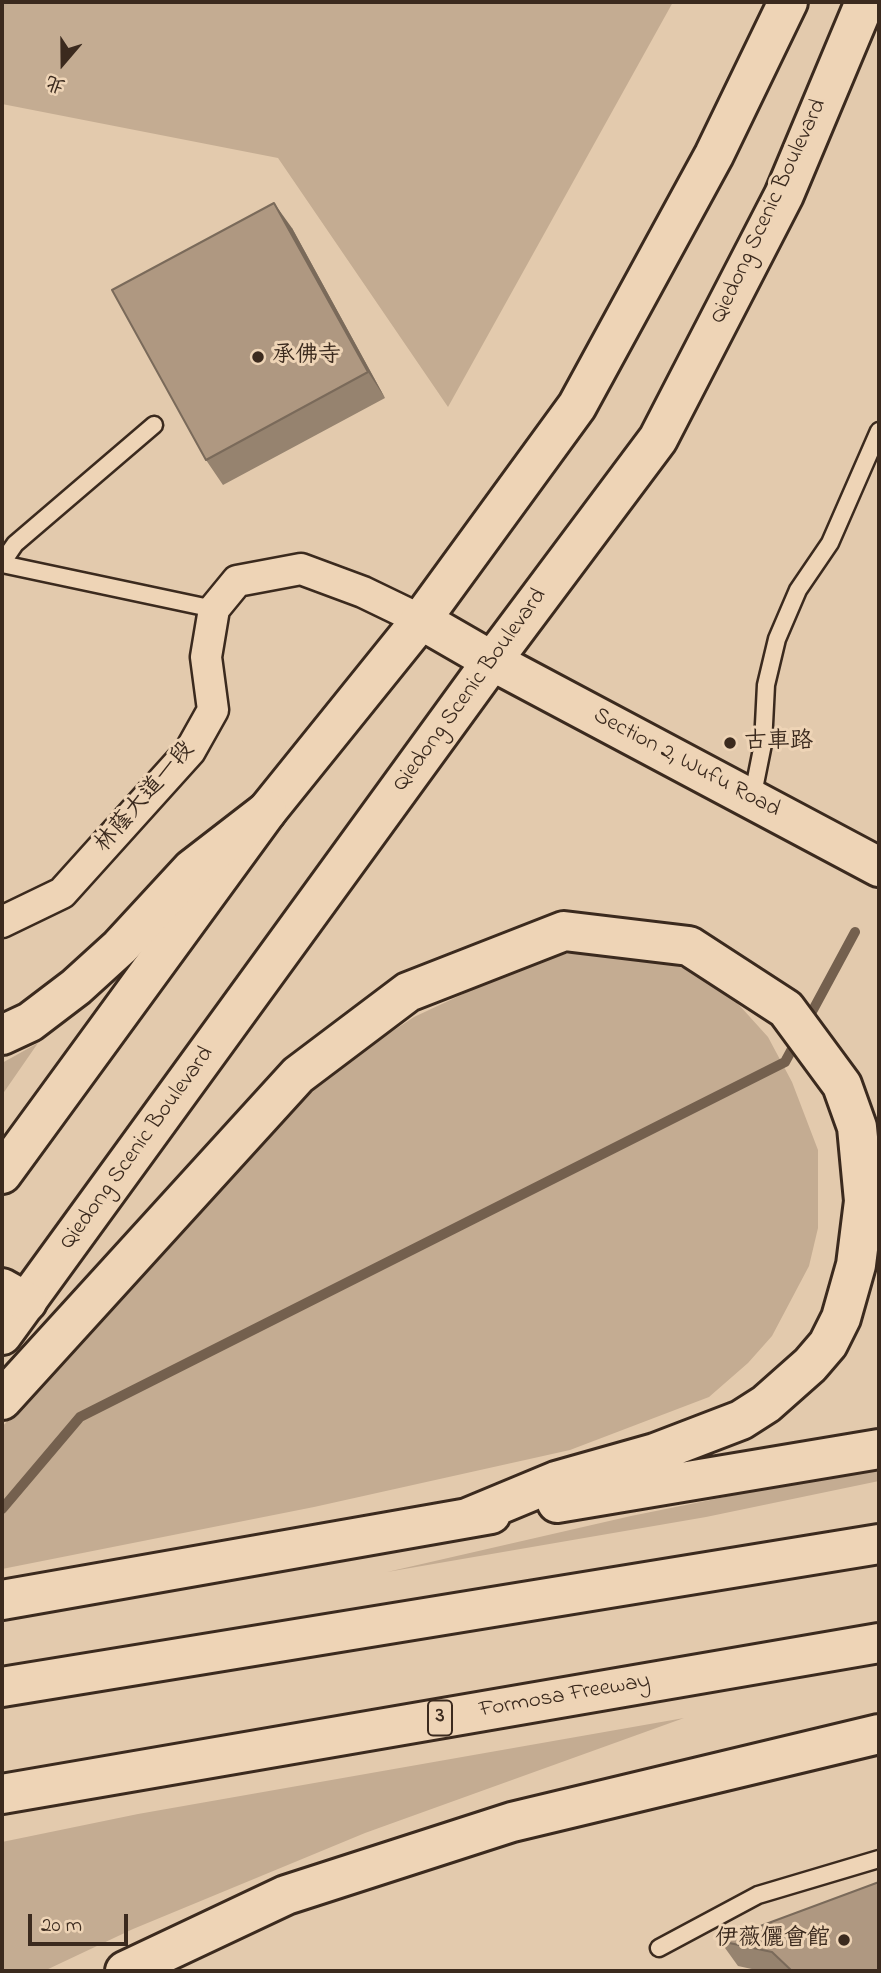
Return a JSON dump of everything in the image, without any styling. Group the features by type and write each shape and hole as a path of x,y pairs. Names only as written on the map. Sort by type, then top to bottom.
{"main road":[{"path":"2,1174 267,811 421,620 577,406 714,155 788,2"},
{"name":"Qiedong Scenic Boulevard","path":"2,1335 14,1295 658,439 784,195 865,2"},
{"name":"Section 2, Wufu Road","path":"421,620 492,661 879,866"},
{"path":"2,1035 30,1022 76,987 120,947 192,869 267,811"},
{"path":"2,1400 298,1075 408,992 564,930 689,946 786,1009 842,1085 857,1127 864,1201 849,1292 841,1318 828,1344 790,1384 741,1420 654,1453 555,1481 467,1518"},
{"path":"2,1600 879,1449"},
{"path":"2,1687 879,1545"},
{"name":"Formosa Freeway","path":"2,1794 879,1643"},
{"path":"125,1971 286,1895 512,1822 879,1734"}],"street":[{"path":"214,609 237,582 301,569 363,592 421,620"},
{"name":"林蔭大道一段","path":"2,922 62,893 191,751 213,710 206,657 214,609"}],"lane":[{"path":"154,425 15,544 2,564 214,609"},
{"path":"752,799 763,744 766,685 777,639 798,590 830,543 879,431"},
{"path":"659,1948 758,1895 879,1859"}],"shaded area":[{"path":"2,2 673,2 448,407 278,158 2,104"},
{"path":"624,952 687,969 719,986 740,1006 768,1037 792,1082 818,1150 818,1228 809,1266 772,1336 748,1363 709,1397 570,1450 314,1507 2,1569 2,1427 314,1083 414,1017 506,974 565,954"},
{"path":"38,1043 2,1095 2,1063"},
{"path":"879,1466 879,1481 706,1517 387,1572 631,1516"},
{"path":"684,1718 365,1833 133,1929 44,1971 2,1971 2,1842 138,1814"}],"building":[{"name":"承佛寺","path":"274,203 368,372 206,460 112,290"},
{"path":"879,1882 879,1971 792,1971 772,1952 720,1941"}],"waterway":[{"path":"807,1021 855,932"},
{"path":"2,1509 80,1417 785,1062 798,1038"}],"place":[{"name":"承佛寺","path":"258,357"},
{"name":"古車路","path":"730,743"},
{"name":"伊薇儷會館","path":"844,1940"}]}
